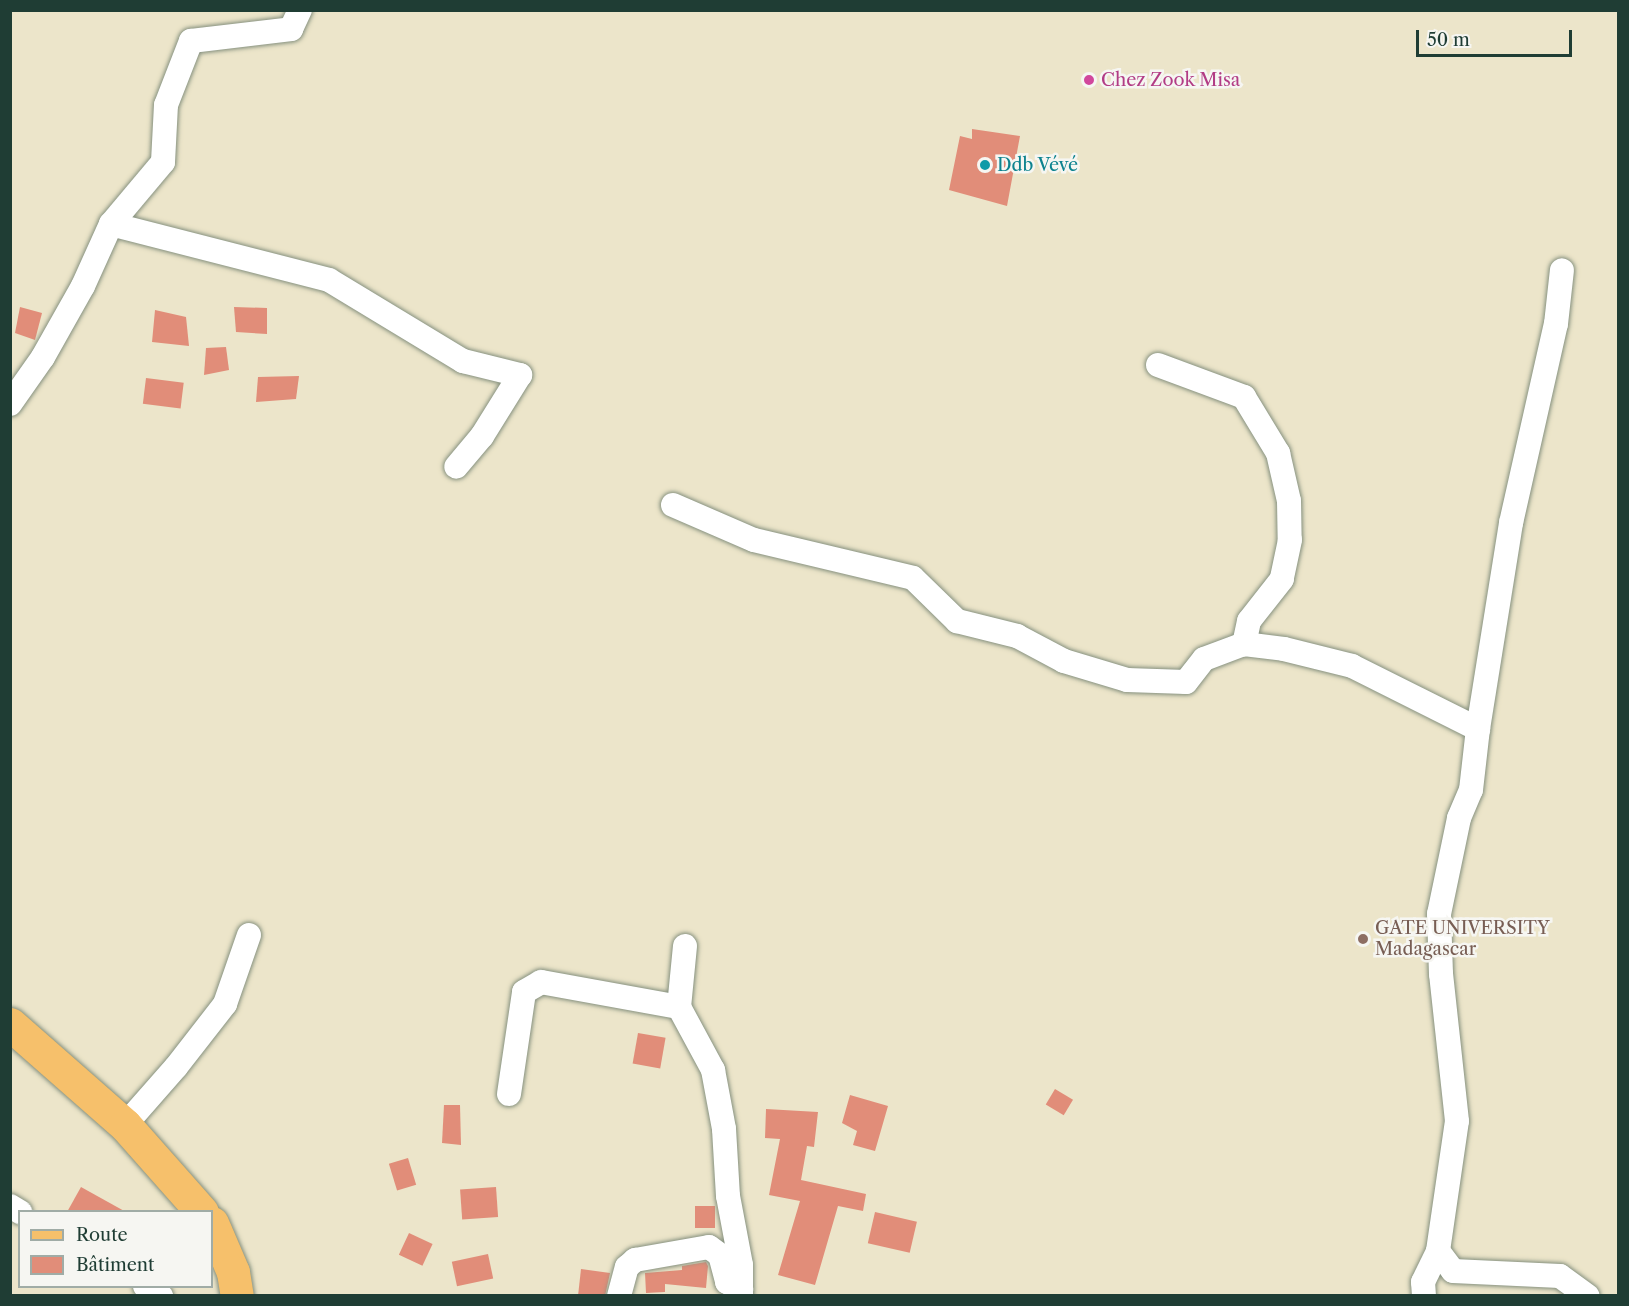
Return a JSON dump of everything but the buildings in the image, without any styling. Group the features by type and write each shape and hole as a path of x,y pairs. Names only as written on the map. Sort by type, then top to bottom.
{"main road":[{"path":"10,1024 125,1125 200,1210"},
{"path":"213,1225 233,1272 237,1296"}],"street":[{"path":"10,404 43,357 83,286 111,225 163,162 166,105 191,42 291,29 300,10"},
{"path":"111,225 329,280 464,361 520,375 482,436 456,467"},
{"path":"1424,1296 1423,1282 1438,1251 1457,1121 1441,975 1440,914 1459,818 1472,790 1478,729 1511,523 1556,324 1562,270"},
{"path":"1158,364 1244,397 1278,453 1289,501 1290,540 1282,579 1249,621 1244,644"},
{"path":"673,505 754,540 913,578 957,621 1017,636 1064,661 1127,680 1186,682 1204,659 1244,644 1284,649 1352,666 1478,729"},
{"path":"125,1125 176,1067 225,1004 249,935"},
{"path":"685,946 679,1007 713,1070 724,1129 728,1196 741,1265 741,1292"},
{"path":"509,1094 524,992 541,982 679,1007"},
{"path":"619,1296 627,1267 635,1260 709,1247 720,1255 728,1282 741,1292"},
{"path":"1438,1251 1453,1270 1560,1276 1588,1296"},
{"path":"147,1288 161,1296"}],"place":[{"name":"Chez Zook Misa","path":"1089,80"},
{"name":"Ddb Vévé","path":"985,165"},
{"name":"GATE UNIVERSITY Madagascar","path":"1363,939"}]}
